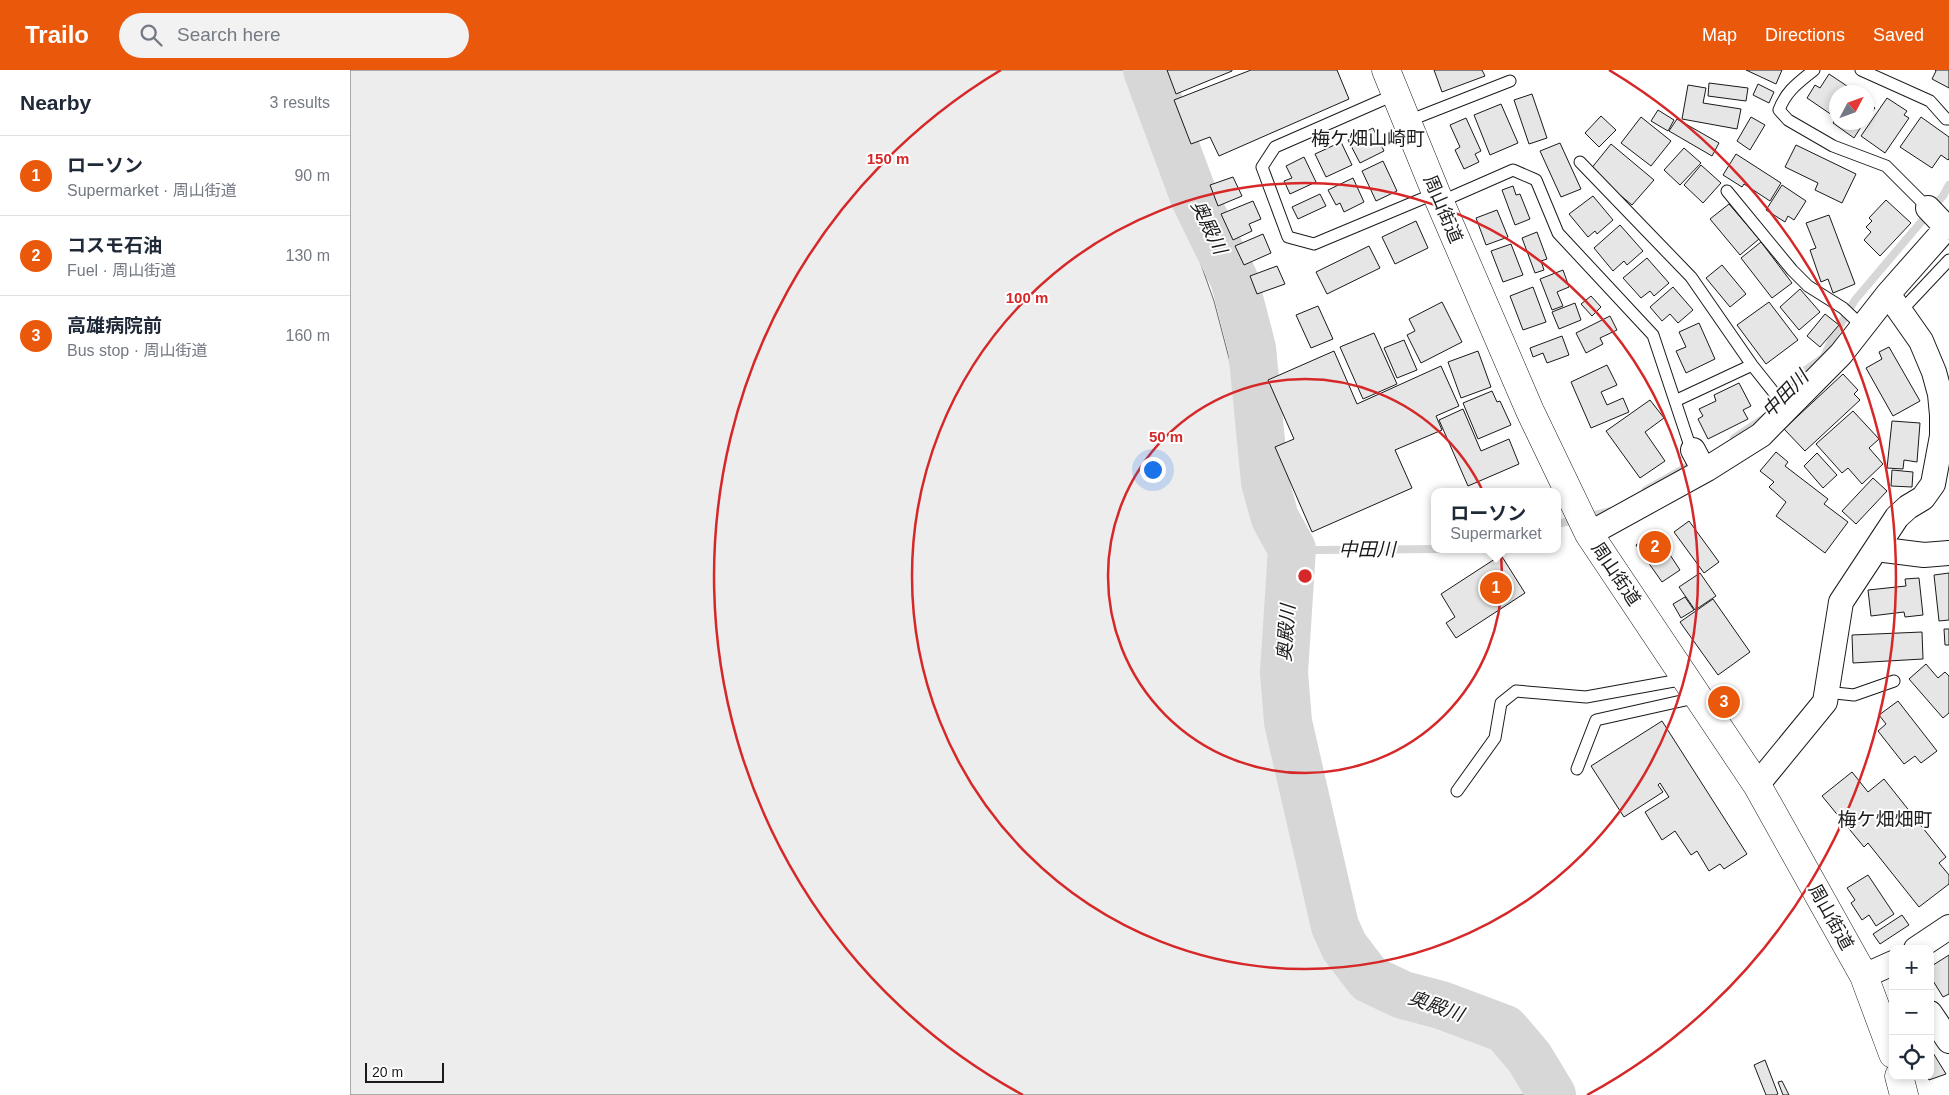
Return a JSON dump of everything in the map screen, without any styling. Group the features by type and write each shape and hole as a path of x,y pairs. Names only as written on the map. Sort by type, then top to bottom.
{"highway":[{"name":"周山街道","path":"1391,82 1530,411 1584,524 1757,785 1864,976 1889,1043"},
{"path":"1900,1080 1904,1095"}],"street":[{"path":"1584,524 1700,461 1761,435 1841,354 1862,326 1894,303 1940,220"},
{"path":"1757,785 1824,702 1841,602 1897,517 1928,492 1933,484 1942,436 1940,394 1934,372 1921,341 1894,303"},
{"path":"1876,549 1924,555 1949,553"},
{"path":"1922,945 1949,926"},
{"path":"1864,976 1889,965"},
{"path":"1934,1019 1949,1041"}],"lane":[{"path":"1814,70 1783,98 1779,110 1788,120 1832,146 1886,166 1940,220"},
{"path":"1862,70 1930,101 1946,119 1949,119"},
{"path":"1391,82 1275,147 1262,167 1288,237 1314,244 1513,170 1536,180 1558,233 1653,335 1690,446 1700,461"},
{"path":"1408,121 1510,82"},
{"path":"1580,162 1691,277 1752,365 1787,409"},
{"path":"1727,191 1792,270 1808,286 1843,308 1862,326"},
{"path":"1894,303 1949,260"},
{"path":"1675,401 1752,365"},
{"path":"1826,692 1854,695 1894,681"},
{"path":"1577,769 1596,720 1692,688"},
{"path":"1457,791 1495,738 1501,703 1516,691 1586,697 1692,688"}],"shaded area":[{"path":"350,70 1132,70 1214,301 1270,514 1280,606 1316,835 1326,930 1364,970 1472,1017 1520,1067 1537,1095 350,1095"}],"building":[{"path":"1167,70 1232,70 1232,71 1176,94"},
{"path":"1251,70 1337,70 1349,99 1219,156 1210,137 1191,144 1174,100"},
{"path":"1434,70 1482,70 1485,76 1442,92"},
{"path":"1746,70 1782,70 1776,84"},
{"path":"1935,70 1949,70 1949,88 1932,79"},
{"path":"1829,74 1846,85 1829,85 1829,113 1807,98 1815,85 1820,88"},
{"path":"1709,83 1748,88 1746,101 1708,96"},
{"path":"1758,84 1774,92 1769,103 1753,95"},
{"path":"1688,85 1706,88 1703,103 1741,109 1737,129 1682,119"},
{"path":"1532,94 1547,138 1529,144 1514,100"},
{"path":"1887,98 1907,111 1904,115 1909,118 1885,153 1861,136 1865,130 1874,130 1874,117"},
{"path":"1501,104 1518,143 1490,155 1474,115"},
{"path":"1658,110 1674,120 1668,131 1651,121"},
{"path":"1601,116 1616,130 1599,147 1585,133"},
{"path":"1641,117 1671,141 1651,166 1621,143"},
{"path":"1751,117 1765,125 1750,150 1737,141"},
{"path":"1921,117 1949,137 1949,159 1941,155 1932,168 1900,147"},
{"path":"1466,118 1481,151 1475,154 1479,162 1464,169 1455,150 1460,147 1450,125"},
{"path":"1677,119 1719,143 1712,156 1669,131"},
{"path":"1373,128 1384,151 1360,163 1348,140"},
{"path":"1843,130 1859,130 1854,138"},
{"path":"1341,142 1352,165 1326,177 1315,154"},
{"path":"1560,143 1581,189 1561,197 1540,151"},
{"path":"1611,144 1654,180 1632,205 1590,170"},
{"path":"1796,145 1856,174 1842,203 1815,190 1818,183 1785,167"},
{"path":"1684,148 1701,163 1680,185 1664,170"},
{"path":"1736,154 1781,183 1770,201 1744,184 1742,187 1723,175"},
{"path":"1304,157 1316,182 1290,194 1284,181 1292,178 1286,166"},
{"path":"1383,161 1397,191 1376,201 1362,171"},
{"path":"1701,165 1721,183 1703,203 1684,185"},
{"path":"1233,177 1242,196 1218,206 1210,185"},
{"path":"1353,178 1364,202 1344,212 1340,203 1336,205 1328,190"},
{"path":"1782,185 1806,201 1794,220 1788,216 1785,222 1766,210"},
{"path":"1513,186 1516,195 1520,194 1530,219 1515,225 1502,190"},
{"path":"1320,194 1326,206 1298,219 1292,207"},
{"path":"1593,196 1613,220 1597,234 1595,231 1588,237 1569,214"},
{"path":"1886,200 1911,223 1880,256 1864,240 1871,232 1866,227 1872,221 1869,218"},
{"path":"1253,201 1261,219 1249,224 1252,231 1233,240 1221,214"},
{"path":"1729,204 1759,239 1740,255 1710,219"},
{"path":"1497,210 1508,237 1486,245 1476,218"},
{"path":"1829,215 1855,284 1833,293 1828,279 1821,282 1810,250 1816,248 1806,223"},
{"path":"1416,221 1428,248 1395,264 1382,237"},
{"path":"1620,225 1643,251 1627,265 1624,261 1613,271 1594,248"},
{"path":"1537,232 1547,259 1541,261 1544,270 1535,273 1522,238"},
{"path":"1263,234 1271,253 1244,265 1235,246"},
{"path":"1761,242 1792,283 1772,298 1741,258"},
{"path":"1511,244 1523,275 1503,282 1491,251"},
{"path":"1369,246 1380,268 1327,294 1316,272"},
{"path":"1647,258 1669,283 1654,296 1650,291 1641,298 1623,278"},
{"path":"1722,265 1746,294 1730,307 1706,278"},
{"path":"1277,266 1285,284 1257,294 1250,276"},
{"path":"1563,270 1569,287 1557,292 1563,306 1552,310 1540,279"},
{"path":"1533,287 1546,322 1523,330 1510,296"},
{"path":"1673,287 1693,310 1678,323 1670,314 1662,321 1650,307"},
{"path":"1800,289 1820,312 1799,330 1780,307"},
{"path":"1591,296 1601,307 1592,316 1581,304"},
{"path":"1442,302 1462,342 1421,363 1407,335 1415,331 1409,319"},
{"path":"1769,302 1798,340 1766,364 1737,325"},
{"path":"1575,303 1581,320 1559,329 1552,312"},
{"path":"1318,306 1333,339 1311,348 1296,315"},
{"path":"1825,314 1839,325 1820,347 1807,336"},
{"path":"1610,316 1617,330 1600,338 1603,344 1586,353 1576,333"},
{"path":"1699,323 1715,359 1686,373 1676,351 1686,347 1679,332"},
{"path":"1374,333 1397,384 1363,399 1340,347"},
{"path":"1562,336 1569,355 1547,363 1543,353 1533,357 1530,348"},
{"path":"1404,340 1417,370 1397,378 1384,348"},
{"path":"1889,347 1920,401 1893,416 1866,368 1882,359 1879,352"},
{"path":"1334,351 1357,404 1441,366 1459,406 1436,416 1442,430 1395,450 1412,488 1312,532 1275,447 1294,439 1268,380"},
{"path":"1478,351 1491,387 1461,398 1448,362"},
{"path":"1607,365 1617,385 1601,392 1607,405 1623,398 1629,412 1591,428 1571,382"},
{"path":"1843,374 1858,390 1854,394 1860,400 1805,451 1784,429"},
{"path":"1739,383 1751,406 1743,410 1748,419 1708,439 1698,419 1703,416 1699,409 1716,401 1714,395"},
{"path":"1492,391 1497,402 1500,401 1511,425 1478,439 1463,403"},
{"path":"1650,400 1664,418 1645,432 1665,461 1640,478 1606,431"},
{"path":"1463,409 1481,451 1509,439 1519,464 1468,486 1439,420"},
{"path":"1853,411 1879,439 1869,448 1883,464 1862,484 1848,468 1842,473 1816,444"},
{"path":"1892,421 1920,423 1917,462 1904,460 1903,469 1887,468"},
{"path":"1776,452 1788,462 1785,466 1828,499 1824,504 1848,522 1825,553 1776,516 1786,502 1769,487 1774,482 1760,471"},
{"path":"1817,453 1837,475 1823,488 1804,466"},
{"path":"1892,470 1913,472 1912,487 1891,486"},
{"path":"1873,478 1887,491 1856,524 1842,511"},
{"path":"1689,521 1719,562 1704,573 1674,532"},
{"path":"1655,532 1680,570 1662,582 1636,545"},
{"path":"1501,555 1525,593 1456,638 1446,623 1455,617 1441,594"},
{"path":"1700,573 1716,596 1695,610 1679,587"},
{"path":"1949,573 1949,620 1939,621 1934,575"},
{"path":"1919,578 1923,615 1905,617 1904,612 1871,616 1868,590 1906,586 1905,579"},
{"path":"1685,597 1694,610 1681,618 1673,604"},
{"path":"1713,599 1750,652 1718,675 1680,622"},
{"path":"1944,629 1949,629 1949,645 1945,645"},
{"path":"1922,632 1923,659 1853,663 1852,635"},
{"path":"1926,664 1938,678 1945,672 1949,676 1949,713 1943,718 1909,679"},
{"path":"1898,701 1937,751 1921,763 1915,756 1904,764 1878,731 1886,724 1879,715"},
{"path":"1662,721 1747,854 1724,869 1720,864 1709,871 1697,851 1691,855 1675,831 1662,840 1645,812 1669,797 1660,783 1658,785 1663,792 1624,817 1591,766"},
{"path":"1852,772 1868,792 1884,779 1946,857 1939,863 1949,875 1949,884 1919,907 1868,843 1864,847 1822,796"},
{"path":"1868,875 1894,914 1876,926 1869,915 1862,920 1851,903 1855,900 1847,888"},
{"path":"1902,915 1909,925 1880,944 1873,934"},
{"path":"1949,955 1949,994 1943,997 1934,982 1934,964"},
{"path":"1934,1054 1946,1074 1934,1078"},
{"path":"1765,1060 1778,1094 1776,1095 1766,1095 1754,1065"},
{"path":"1782,1081 1789,1095 1783,1095 1778,1082"}],"waterway":[{"name":"奥殿川","path":"1147,70 1194,197 1234,279 1252,348 1265,482 1275,518 1292,549 1284,672 1288,722 1335,926 1344,946 1369,979 1403,995 1441,1005 1505,1029 1529,1057 1552,1095"},
{"name":"中田川","path":"1778,402 1800,374 1824,357 1833,337 1855,300 1943,196 1949,185"},
{"name":"中田川","path":"1734,438 1764,418"},
{"name":"中田川","path":"1646,490 1697,461"},
{"name":"中田川","path":"1561,523 1611,511"},
{"name":"中田川","path":"1292,549 1431,549"}],"place":[{"name":"コスモ石油","path":"1655,547"},
{"name":"ローソン","path":"1496,588"},
{"name":"高雄病院前","path":"1724,702"}],"district":[{"name":"梅ケ畑山崎町","path":"1368,138"},
{"name":"梅ケ畑畑町","path":"1885,819"}]}
